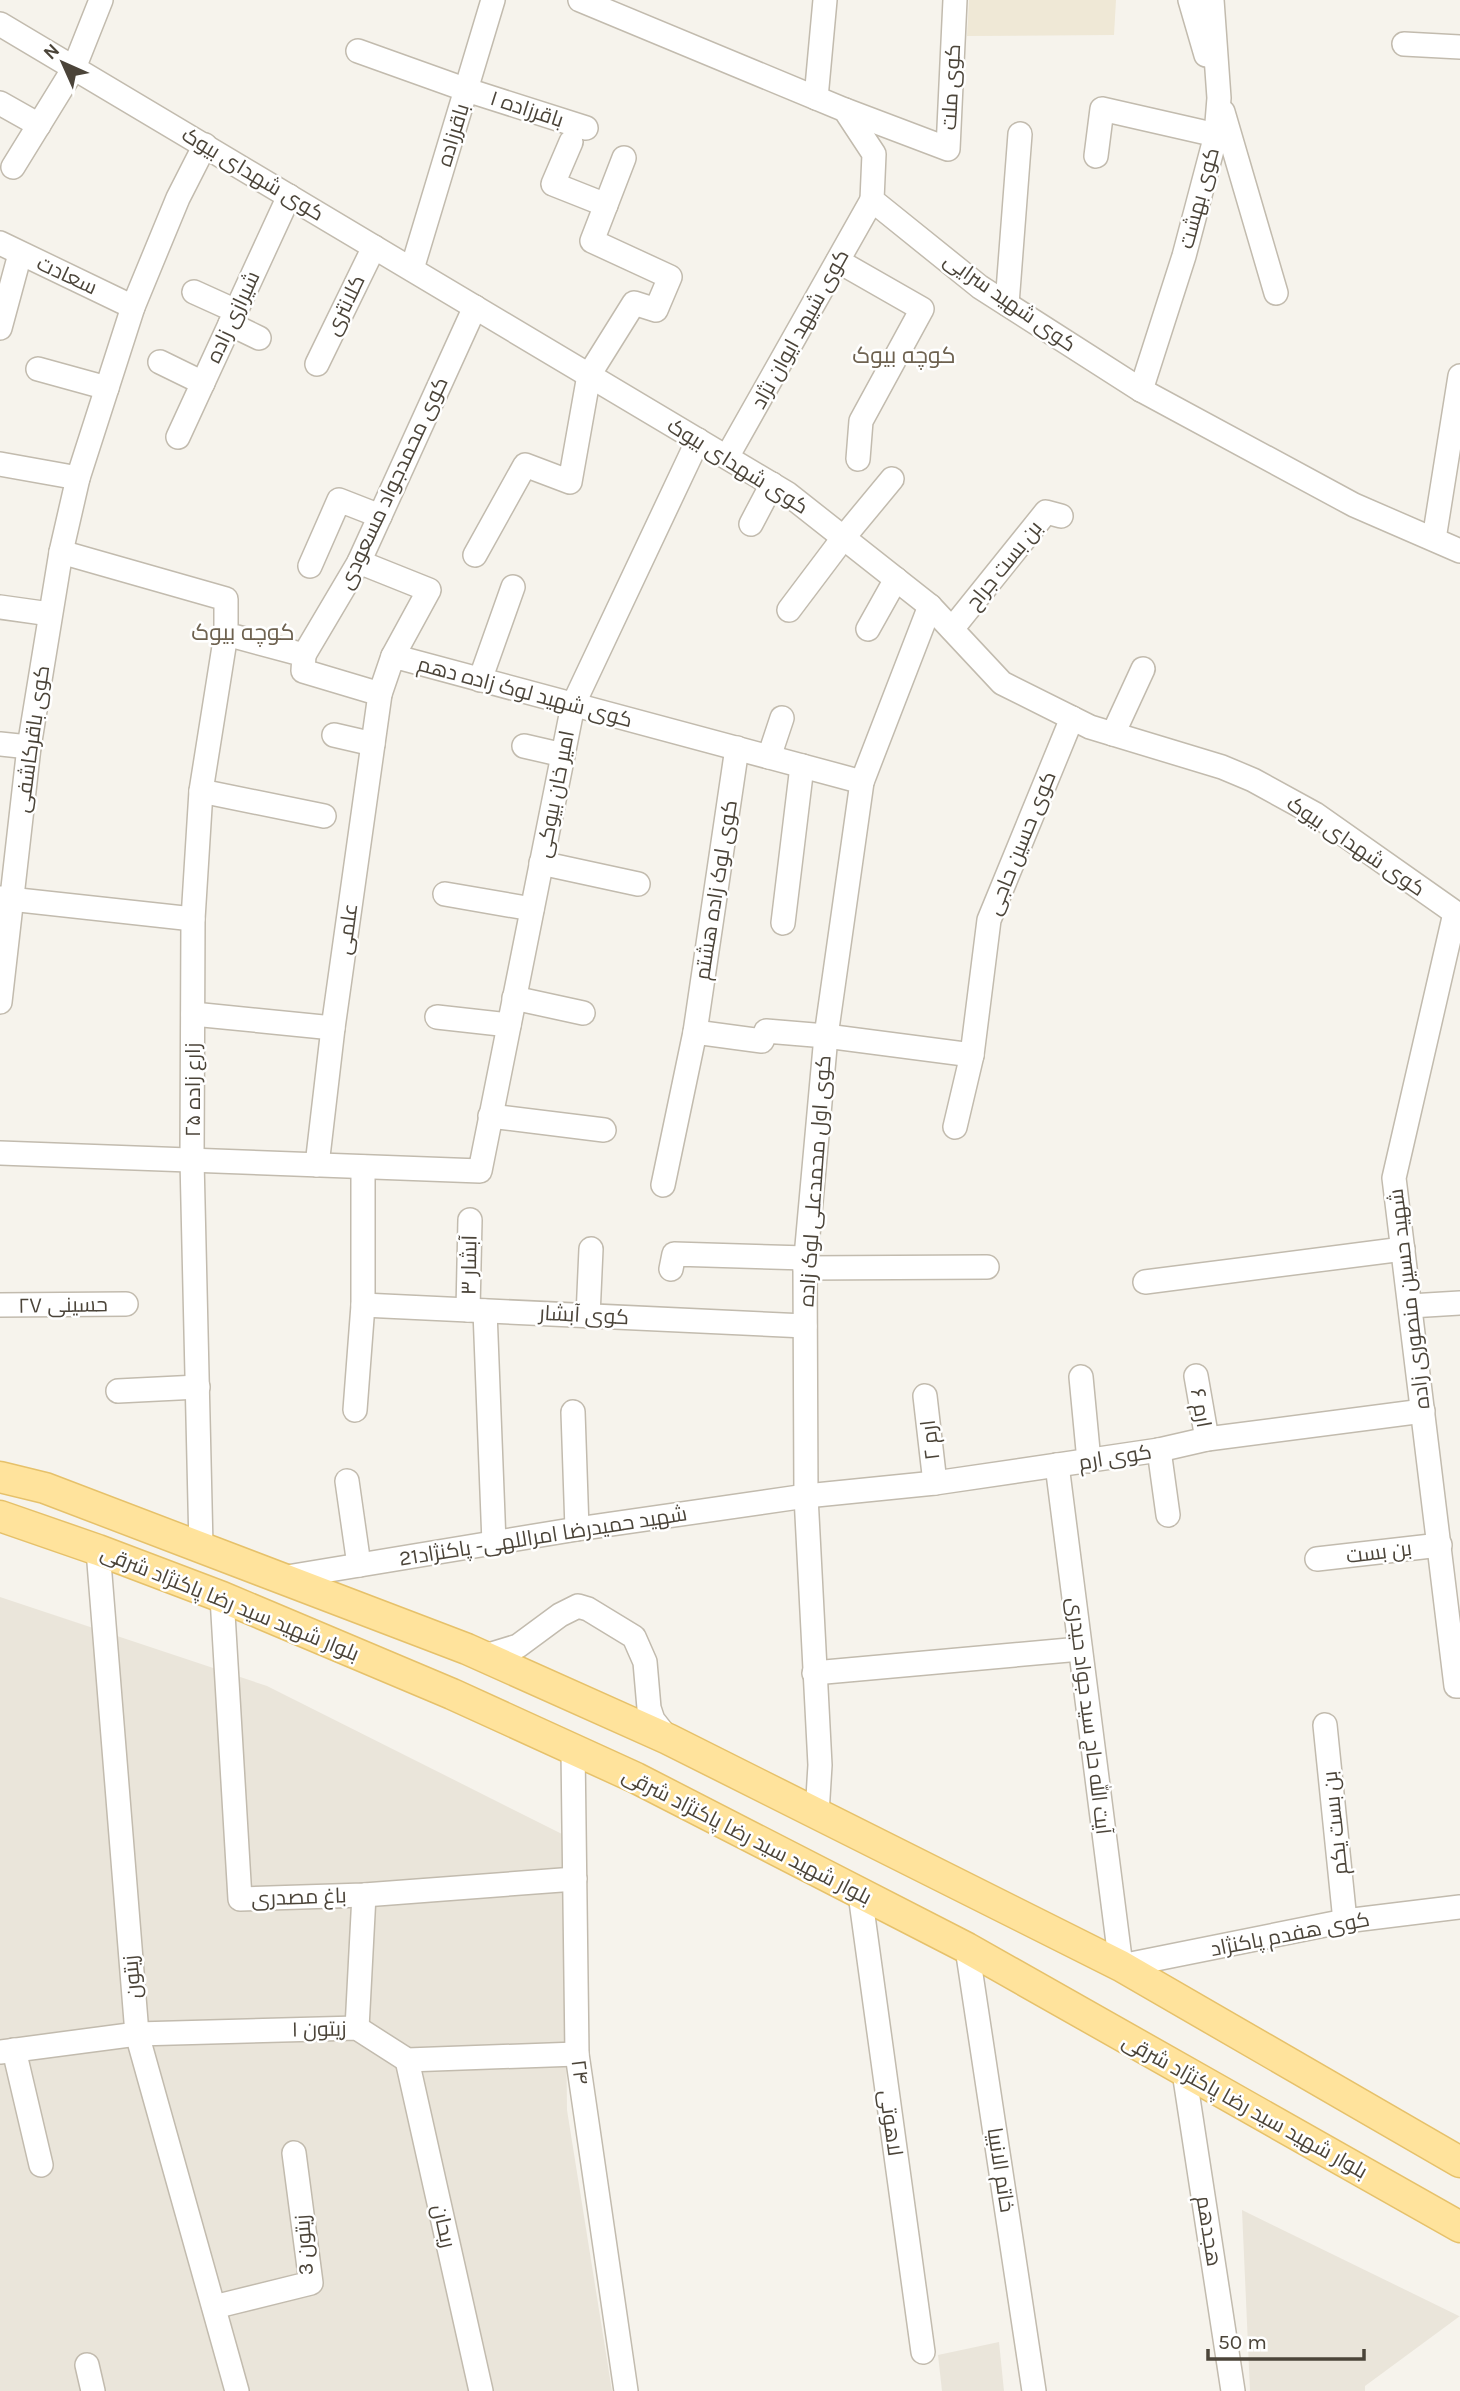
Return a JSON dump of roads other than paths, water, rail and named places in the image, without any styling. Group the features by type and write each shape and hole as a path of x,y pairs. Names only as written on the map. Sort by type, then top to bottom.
{"main road":[{"path":"0,1460 52,1490"},
{"name":"بلوار شهید سید رضا پاکنژاد شرقی","path":"0,1478 52,1490 476,1654 668,1739 1121,1966 1460,2162"},
{"name":"بلوار شهید سید رضا پاکنژاد شرقی","path":"0,1516 222,1597 452,1694 636,1778 967,1948 1460,2227"},
{"path":"0,1524 33,1529"}],"street":[{"path":"13,167 74,68 101,0"},
{"name":"باقرزاده","path":"412,270 493,0"},
{"path":"580,0 845,110 874,154 872,200"},
{"path":"816,99 825,0"},
{"name":"کوی ملت","path":"845,110 948,149 955,0"},
{"path":"1191,0 1276,293"},
{"name":"کوی بهشت","path":"1141,390 1184,256 1216,135 1219,98 1212,0"},
{"name":"کوی شهدای بیوک","path":"0,24 788,494 930,606 1002,683 1090,727 1222,767 1253,780 1315,814 1457,914"},
{"path":"1404,44 1460,47"},
{"name":"باقرزاده ۱","path":"358,51 467,90 579,135 553,184 606,205"},
{"path":"0,103 39,125"},
{"path":"1096,156 1102,109 1216,135"},
{"path":"1007,304 1020,134"},
{"name":"کوی باقرکاشفی","path":"0,1002 6,898 50,614 78,478 133,307 178,198 205,145"},
{"path":"475,555 525,465 570,482 589,375 634,303 656,310 670,277 592,242 624,158"},
{"name":"شیرازی زاده","path":"178,437 289,196"},
{"name":"کوی شیهد ایوان نژاد","path":"727,457 872,200"},
{"name":"کوی شهید سرایی","path":"872,200 980,287 1141,390 1354,505 1460,551"},
{"name":"کلانتری","path":"317,364 374,247"},
{"path":"0,328 10,248"},
{"name":"سعادت","path":"10,248 133,307"},
{"path":"838,261 922,309 861,421 858,459"},
{"path":"194,292 259,338"},
{"name":"کوی محمدجواد مسعودی","path":"304,655 359,562 475,307"},
{"path":"160,362 203,383"},
{"path":"38,369 107,388"},
{"path":"1434,539 1460,376"},
{"name":"امیر خان بیوکی","path":"363,1167 480,1171 573,705 698,440"},
{"path":"0,464 78,478"},
{"path":"789,610 892,479"},
{"path":"751,524 772,484"},
{"path":"310,566 339,500 380,516"},
{"name":"بن بست جراح","path":"952,629 1046,512 1061,516"},
{"path":"61,552 226,599 226,634 304,655 303,671 380,694"},
{"path":"359,562 429,590 393,656"},
{"path":"868,629 896,579"},
{"path":"480,680 513,587"},
{"name":"کوی اول محمدعلی لوک زاده","path":"817,1814 820,1765 806,1496 805,1326 806,1263 826,1036 862,782 930,606"},
{"path":"0,607 50,614"},
{"name":"زارع زاده ۲۵","path":"201,1547 192,1160 193,919 201,791 226,634"},
{"name":"کوی شهید لوک زاده دهم","path":"380,694 393,656 862,782"},
{"path":"1113,734 1143,669"},
{"name":"علمی","path":"317,1165 333,1028 380,694"},
{"path":"769,757 782,718"},
{"name":"کوی حسین حاجی","path":"954,1128 972,1055 989,919 1072,718"},
{"path":"334,735 373,744"},
{"path":"0,744 29,747"},
{"path":"524,746 563,755"},
{"name":"کوی لوک زاده هشتم","path":"663,1185 695,1032 737,748"},
{"path":"783,923 802,766"},
{"path":"201,791 324,817"},
{"path":"541,863 638,884"},
{"path":"445,894 532,909"},
{"path":"6,898 193,919"},
{"name":"شهید حسین منصوری زاده","path":"1457,914 1394,1178 1456,1686 1460,1685"},
{"path":"514,998 583,1013"},
{"path":"193,1014 333,1028"},
{"path":"437,1017 509,1025"},
{"path":"695,1032 762,1041 766,1031 972,1055"},
{"path":"491,1116 604,1130"},
{"path":"0,1153 363,1167 363,1305 355,1410"},
{"name":"آبشار ۳","path":"470,1220 494,1543"},
{"path":"587,1316 592,1248"},
{"path":"1144,1282 1403,1249"},
{"path":"671,1269 674,1254 806,1263 987,1267"},
{"path":"1410,1306 1460,1303"},
{"name":"حسینی ۲۷","path":"0,1305 126,1304"},
{"name":"کوی آبشار","path":"363,1305 805,1326"},
{"name":"ارم ۶","path":"1196,1376 1207,1439"},
{"path":"1081,1377 1089,1461"},
{"path":"118,1391 198,1387"},
{"name":"ارم ۲","path":"925,1396 935,1483"},
{"name":"کوی ارم","path":"806,1496 935,1483 1159,1450 1207,1439 1423,1411"},
{"path":"573,1412 577,1529"},
{"path":"1159,1450 1168,1515"},
{"name":"آیت الله حاج سید جواد حیدری","path":"1057,1465 1121,1966"},
{"path":"347,1481 359,1565"},
{"name":"شهید حمیدرضا امراللهی- پاکنژاد21","path":"281,1578 577,1529 806,1496"},
{"name":"بن بست","path":"1317,1559 1440,1545"},
{"name":"زیتون","path":"98,1550 137,2034 237,2391"},
{"name":"باغ مصدری","path":"222,1597 240,1899 364,1895 575,1879"},
{"path":"476,1654 492,1654 511,1649 578,1606 588,1609 634,1636 645,1662 649,1708 653,1720 668,1739"},
{"path":"814,1673 1080,1649"},
{"name":"بن بست یکم","path":"1325,1725 1345,1921"},
{"name":"۲۴","path":"573,1750 577,2054 626,2391"},
{"name":"لاهوتی","path":"860,1894 923,2352"},
{"path":"357,2028 364,1895"},
{"name":"کوی هفدم پاکنژاد","path":"1121,1966 1345,1921 1460,1907"},
{"name":"خاتم الانبیا","path":"967,1948 1034,2391"},
{"name":"زیتون ۱","path":"7,2051 137,2034 357,2028 407,2060"},
{"path":"7,2051 41,2165"},
{"path":"407,2060 577,2054"},
{"name":"ریحان","path":"407,2060 481,2391"},
{"name":"هجدهم","path":"1184,2072 1233,2391"},
{"name":"زیتون 3","path":"214,2308 311,2283 294,2153"},
{"path":"87,2365 93,2391"}],"district":[{"name":"کوچه بیوک","path":"904,355"},
{"name":"کوچه بیوک","path":"243,632"}]}
